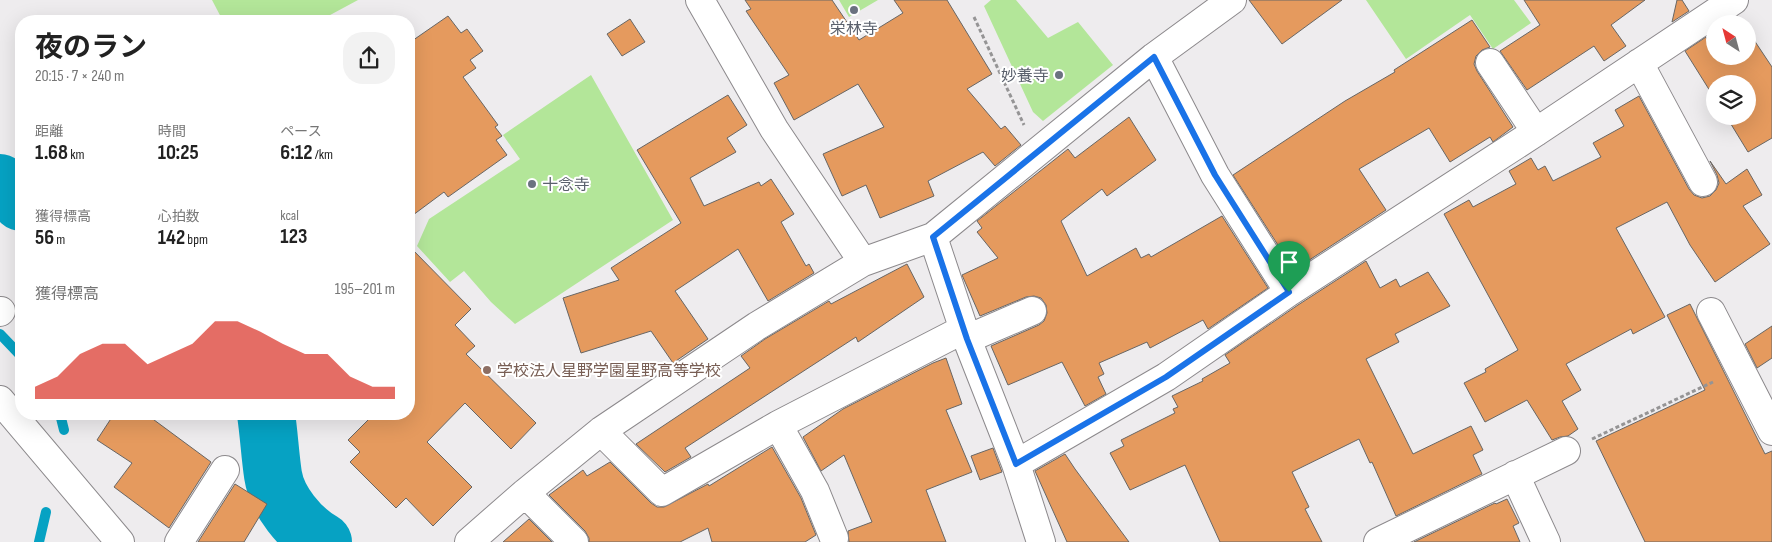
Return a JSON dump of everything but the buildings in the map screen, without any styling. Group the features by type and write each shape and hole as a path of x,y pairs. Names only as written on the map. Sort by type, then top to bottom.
{"street":[{"path":"700,0 774,129 863,262"},
{"path":"469,542 601,431 757,326 863,262 933,237 1154,57 1232,0"},
{"path":"1016,464 1166,377 1289,292 1536,132 1734,0"},
{"path":"1154,57 1215,175 1289,292"},
{"path":"1639,62 1703,182"},
{"path":"1490,63 1536,132"},
{"path":"933,237 966,334 1016,464 1041,542"},
{"path":"601,431 662,492 778,425 966,334 1032,310"},
{"path":"1711,312 1772,431"},
{"path":"0,400 15,418"},
{"path":"17,420 120,542"},
{"path":"778,425 815,491 834,538"},
{"path":"1378,542 1515,474 1566,451"},
{"path":"179,542 225,470"},
{"path":"1515,474 1546,542"},
{"path":"525,493 574,542"}],"path":[{"path":"974,16 1026,128 1044,147"},
{"path":"1566,451 1740,370"}],"green space":[{"path":"212,0 358,0 330,15 220,15"},
{"name":"栄林寺","path":"839,0 878,0 849,17"},
{"path":"991,0 1016,0 1048,38 1078,22 1113,65 1043,121 1033,112 984,6"},
{"path":"1366,0 1514,0 1531,23 1493,49 1470,15 1406,59"},
{"path":"591,75 673,220 515,324 491,302 464,271 450,282 417,246 429,219 520,159 503,135"}],"waterway":[{"path":"0,183 15,197"},
{"path":"0,209 13,196"},
{"path":"0,334 15,350"},
{"path":"62,420 64,430"},
{"path":"267,420 273,475 279,495 298,522 323,542"},
{"path":"39,542 46,512"}],"place":[{"name":"栄林寺","path":"854,10"},
{"name":"妙養寺","path":"1059,75"},
{"name":"十念寺","path":"532,184"},
{"name":"学校法人星野学園星野高等学校","path":"487,370"}],"route":[{"path":"1154,57 1215,175 1289,292 1166,377 1016,464 967,339 933,237 1154,57"}]}
